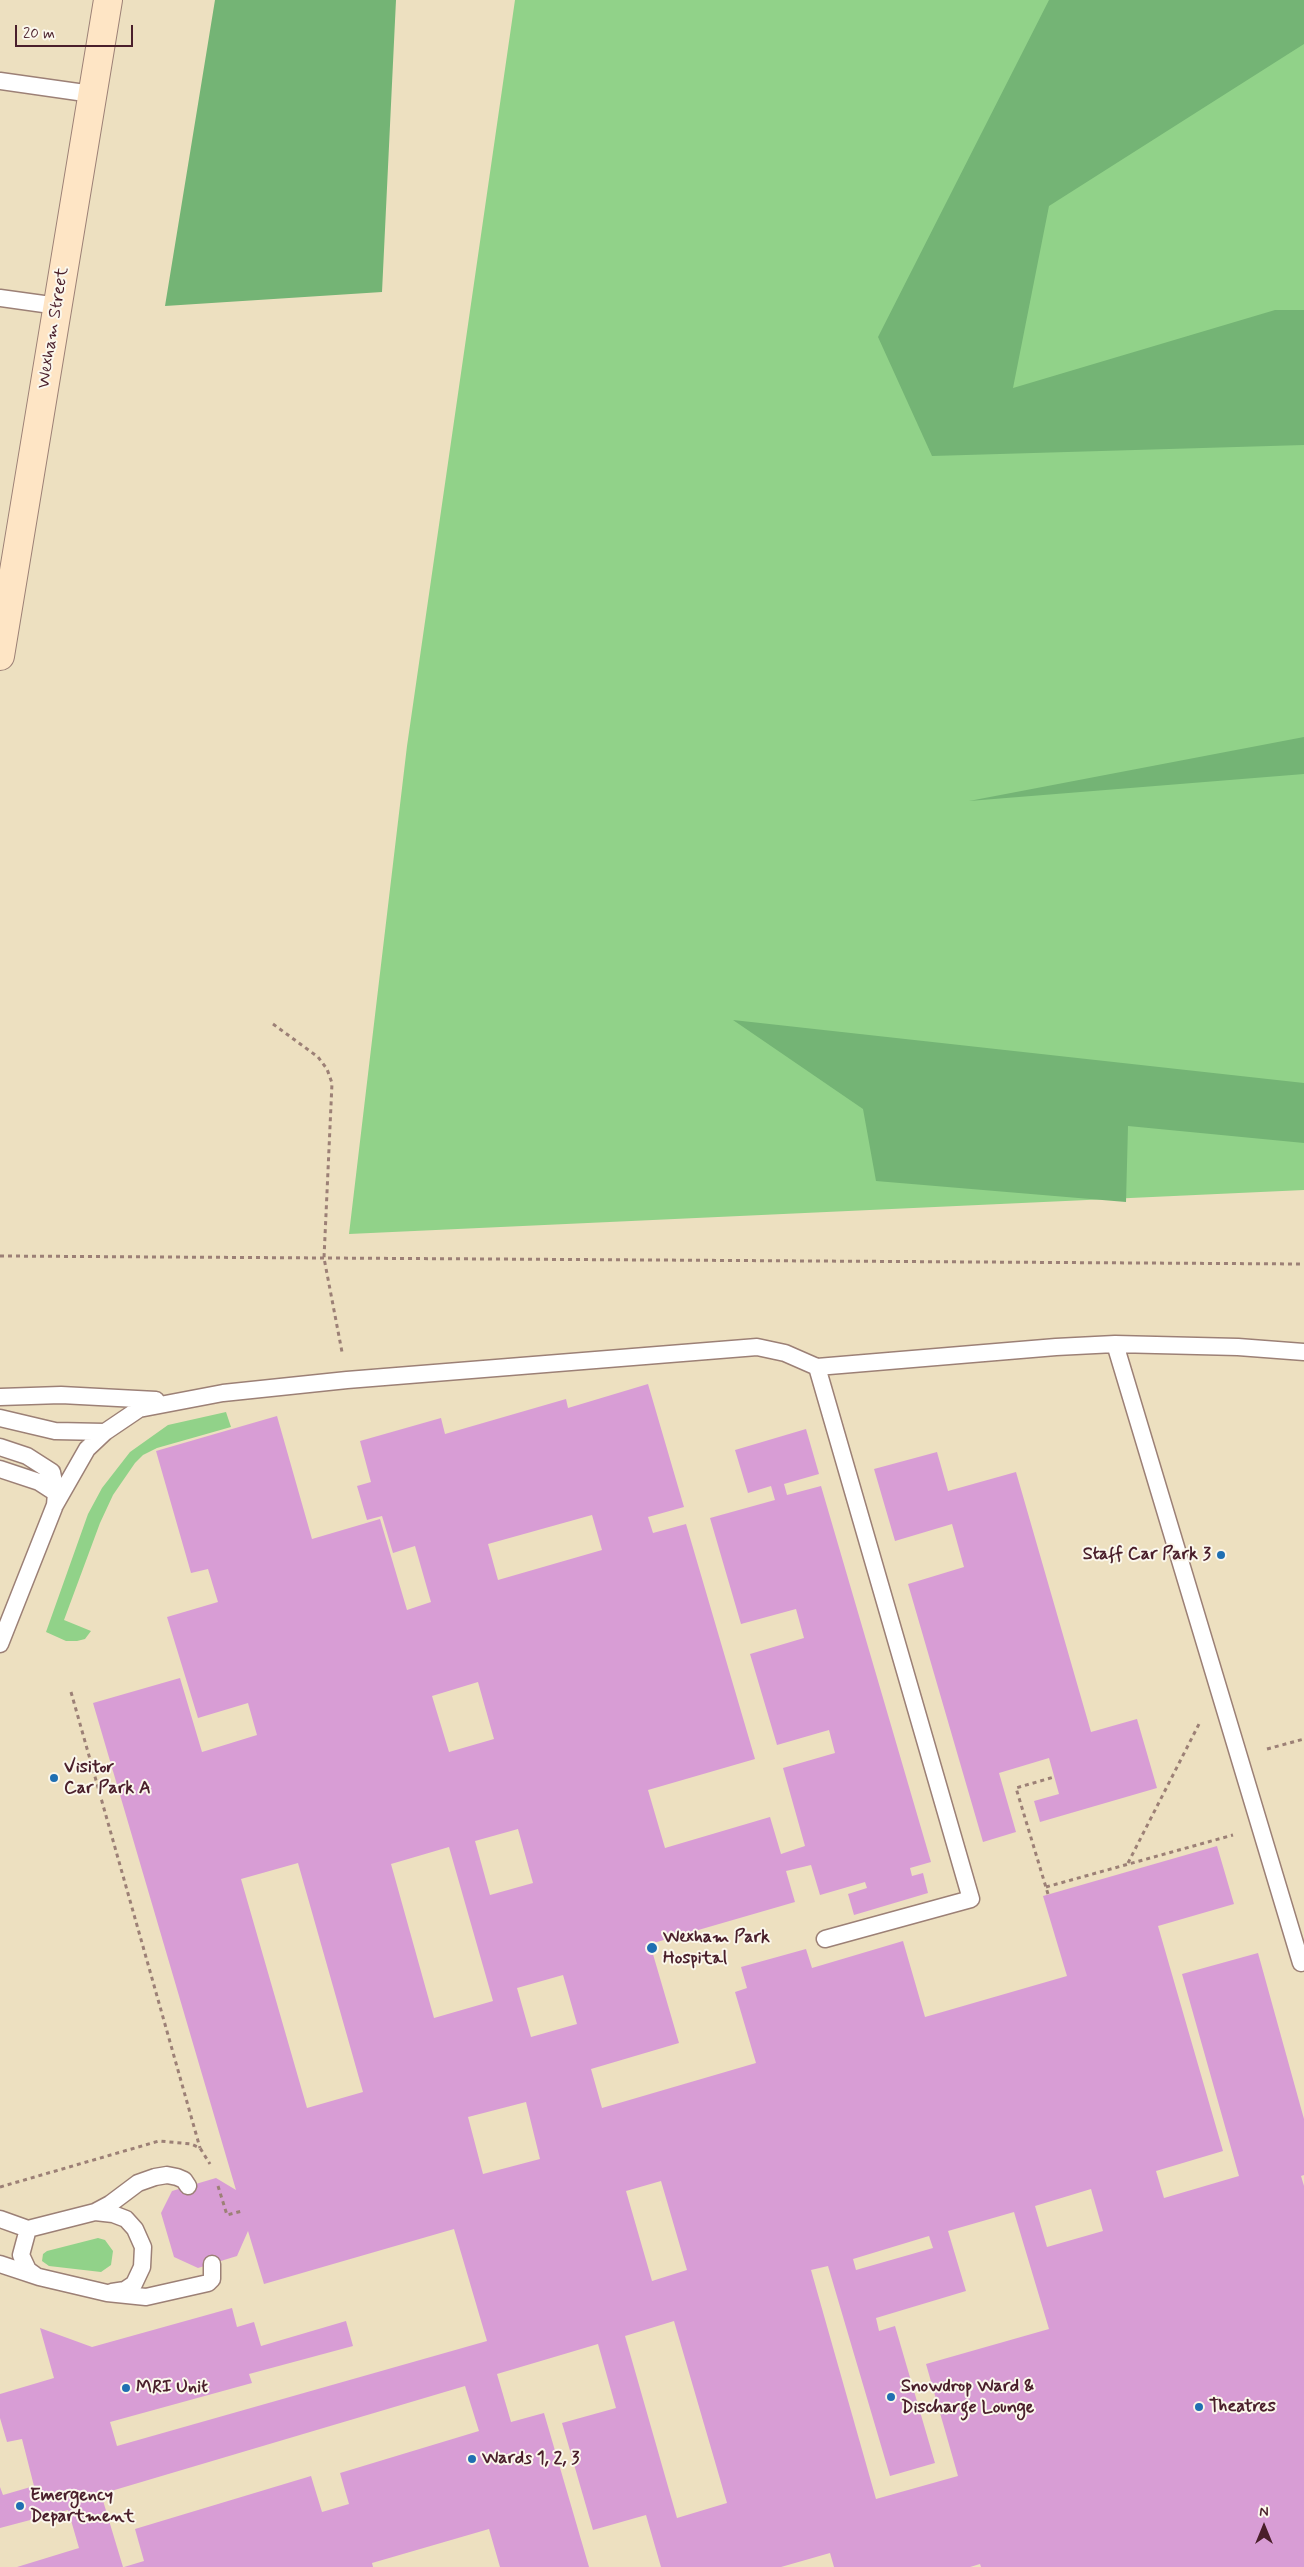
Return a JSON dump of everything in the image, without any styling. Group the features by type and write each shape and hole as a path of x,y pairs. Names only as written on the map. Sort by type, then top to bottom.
{"street":[{"name":"Wexham Street","path":"0,656 108,0"}],"lane":[{"path":"0,82 92,94"},
{"path":"0,298 58,306"},
{"path":"0,1644 56,1499 87,1449 105,1432 139,1409 174,1400 347,1380 757,1347 785,1354 817,1367 1056,1347 1116,1344 1238,1347 1304,1352"},
{"path":"1116,1344 1301,1963 1304,1962"},
{"path":"817,1367 972,1899 826,1940"},
{"path":"0,1397 62,1395 174,1400"},
{"path":"0,1418 55,1431 105,1432"},
{"path":"0,1447 42,1463 52,1472 56,1499"},
{"path":"0,1469 39,1482 56,1499"},
{"path":"0,2219 28,2229 95,2212 110,2204 138,2183 155,2177 167,2175 177,2177 184,2180 188,2186"},
{"path":"95,2212 113,2214 126,2219 140,2238 144,2255 134,2284 125,2290 107,2293"},
{"path":"28,2229 22,2255 28,2270 39,2277"},
{"path":"0,2264 39,2277 107,2293 146,2297 204,2285 212,2279 212,2264"}],"path":[{"path":"273,1024 318,1056 327,1069 332,1083 324,1258 347,1380"},
{"path":"0,1256 1304,1264"},
{"path":"71,1692 200,2148"},
{"path":"1128,1864 1199,1723 1227,1715"},
{"path":"1240,1757 1304,1739"},
{"path":"1048,1894 1016,1788 1054,1777"},
{"path":"1046,1886 1261,1827"}],"green space":[{"path":"215,0 396,0 382,292 165,306"},
{"path":"515,0 1304,0 1304,1190 349,1234 407,746"},
{"path":"1049,0 1304,0 1304,44 1049,206 1013,388 1275,310 1304,310 1304,445 932,456 878,337"},
{"path":"1304,737 1304,774 969,801"},
{"path":"733,1020 1304,1083 1304,1143 1128,1126 1126,1202 876,1181 863,1109"},
{"path":"226,1412 231,1427 157,1448 143,1455 135,1463 113,1495 100,1523 64,1620 91,1631 85,1639 77,1641 66,1641 46,1632 88,1514 102,1488 130,1452 168,1425"},
{"path":"98,2238 105,2240 113,2251 111,2265 101,2272 49,2266 42,2261 43,2254 47,2251"}],"building":[{"path":"648,1384 684,1507 648,1517 653,1533 686,1524 755,1759 648,1790 665,1848 770,1817 781,1854 805,1846 783,1768 835,1753 829,1730 777,1745 750,1654 804,1638 796,1609 741,1624 710,1518 775,1500 771,1486 748,1493 735,1450 806,1429 819,1474 784,1484 787,1495 821,1486 931,1862 910,1868 912,1876 923,1873 928,1893 854,1915 848,1894 867,1888 865,1882 820,1895 811,1865 786,1871 795,1902 650,1944 679,2043 591,2069 602,2108 756,2063 735,1992 747,1988 741,1967 806,1949 812,1968 903,1941 925,2017 1067,1976 1043,1896 1217,1846 1234,1904 1158,1926 1223,2151 1156,2171 1164,2198 1239,2176 1182,1974 1258,1953 1304,2119 1304,2175 1301,2176 1304,2186 1304,2567 981,2567 980,2564 970,2567 834,2567 830,2553 781,2567 661,2567 646,2515 593,2530 562,2423 616,2408 598,2344 497,2374 511,2422 544,2413 589,2567 500,2567 489,2529 372,2563 373,2567 124,2567 144,2561 135,2529 311,2476 322,2512 349,2504 340,2473 479,2431 465,2386 101,2494 123,2567 17,2567 79,2548 68,2510 0,2528 0,2487 3,2495 34,2486 22,2439 7,2442 0,2418 0,2394 54,2378 40,2328 92,2347 232,2308 237,2327 254,2322 261,2346 346,2321 353,2346 249,2374 252,2383 110,2422 117,2446 487,2341 454,2229 264,2284 248,2231 237,2256 198,2268 174,2257 161,2213 172,2191 216,2178 236,2190 93,1703 180,1678 202,1752 257,1735 248,1703 198,1718 167,1617 218,1602 208,1569 191,1573 156,1451 277,1416 312,1539 380,1519 407,1610 431,1602 415,1546 393,1553 382,1516 367,1520 357,1486 371,1482 360,1441 441,1418 445,1434 566,1399 568,1408","holes":["592,1515 602,1550 498,1580 488,1544","478,1682 494,1739 449,1752 432,1696","518,1829 533,1883 490,1895 475,1841","449,1847 493,2001 434,2018 391,1864","298,1863 363,2092 307,2108 241,1879","563,1975 577,2024 531,2037 517,1988","526,2102 540,2159 483,2174 468,2117","661,2181 687,2270 652,2281 626,2191","1091,2189 1103,2231 1047,2247 1035,2206","1014,2212 1049,2329 926,2364 958,2476 876,2499 811,2270 828,2266 890,2476 935,2463 895,2326 879,2331 876,2318 966,2291 948,2231","929,2236 933,2248 856,2270 853,2259","674,2321 727,2503 677,2518 625,2336"]},
{"path":"937,1452 948,1491 1016,1472 1091,1732 1137,1719 1157,1788 1040,1822 1034,1801 1059,1794 1049,1758 999,1773 1016,1832 983,1842 908,1584 964,1567 952,1524 895,1541 874,1469"}],"place":[{"name":"Staff Car Park 3","path":"1221,1555"},
{"name":"Visitor Car Park A","path":"54,1778"},
{"name":"Wexham Park Hospital","path":"652,1948"},
{"name":"MRI Unit","path":"126,2388"},
{"name":"Snowdrop Ward & Discharge Lounge","path":"891,2397"},
{"name":"Theatres","path":"1199,2407"},
{"name":"Wards 1, 2, 3","path":"472,2459"},
{"name":"Emergency Department","path":"20,2506"}]}
